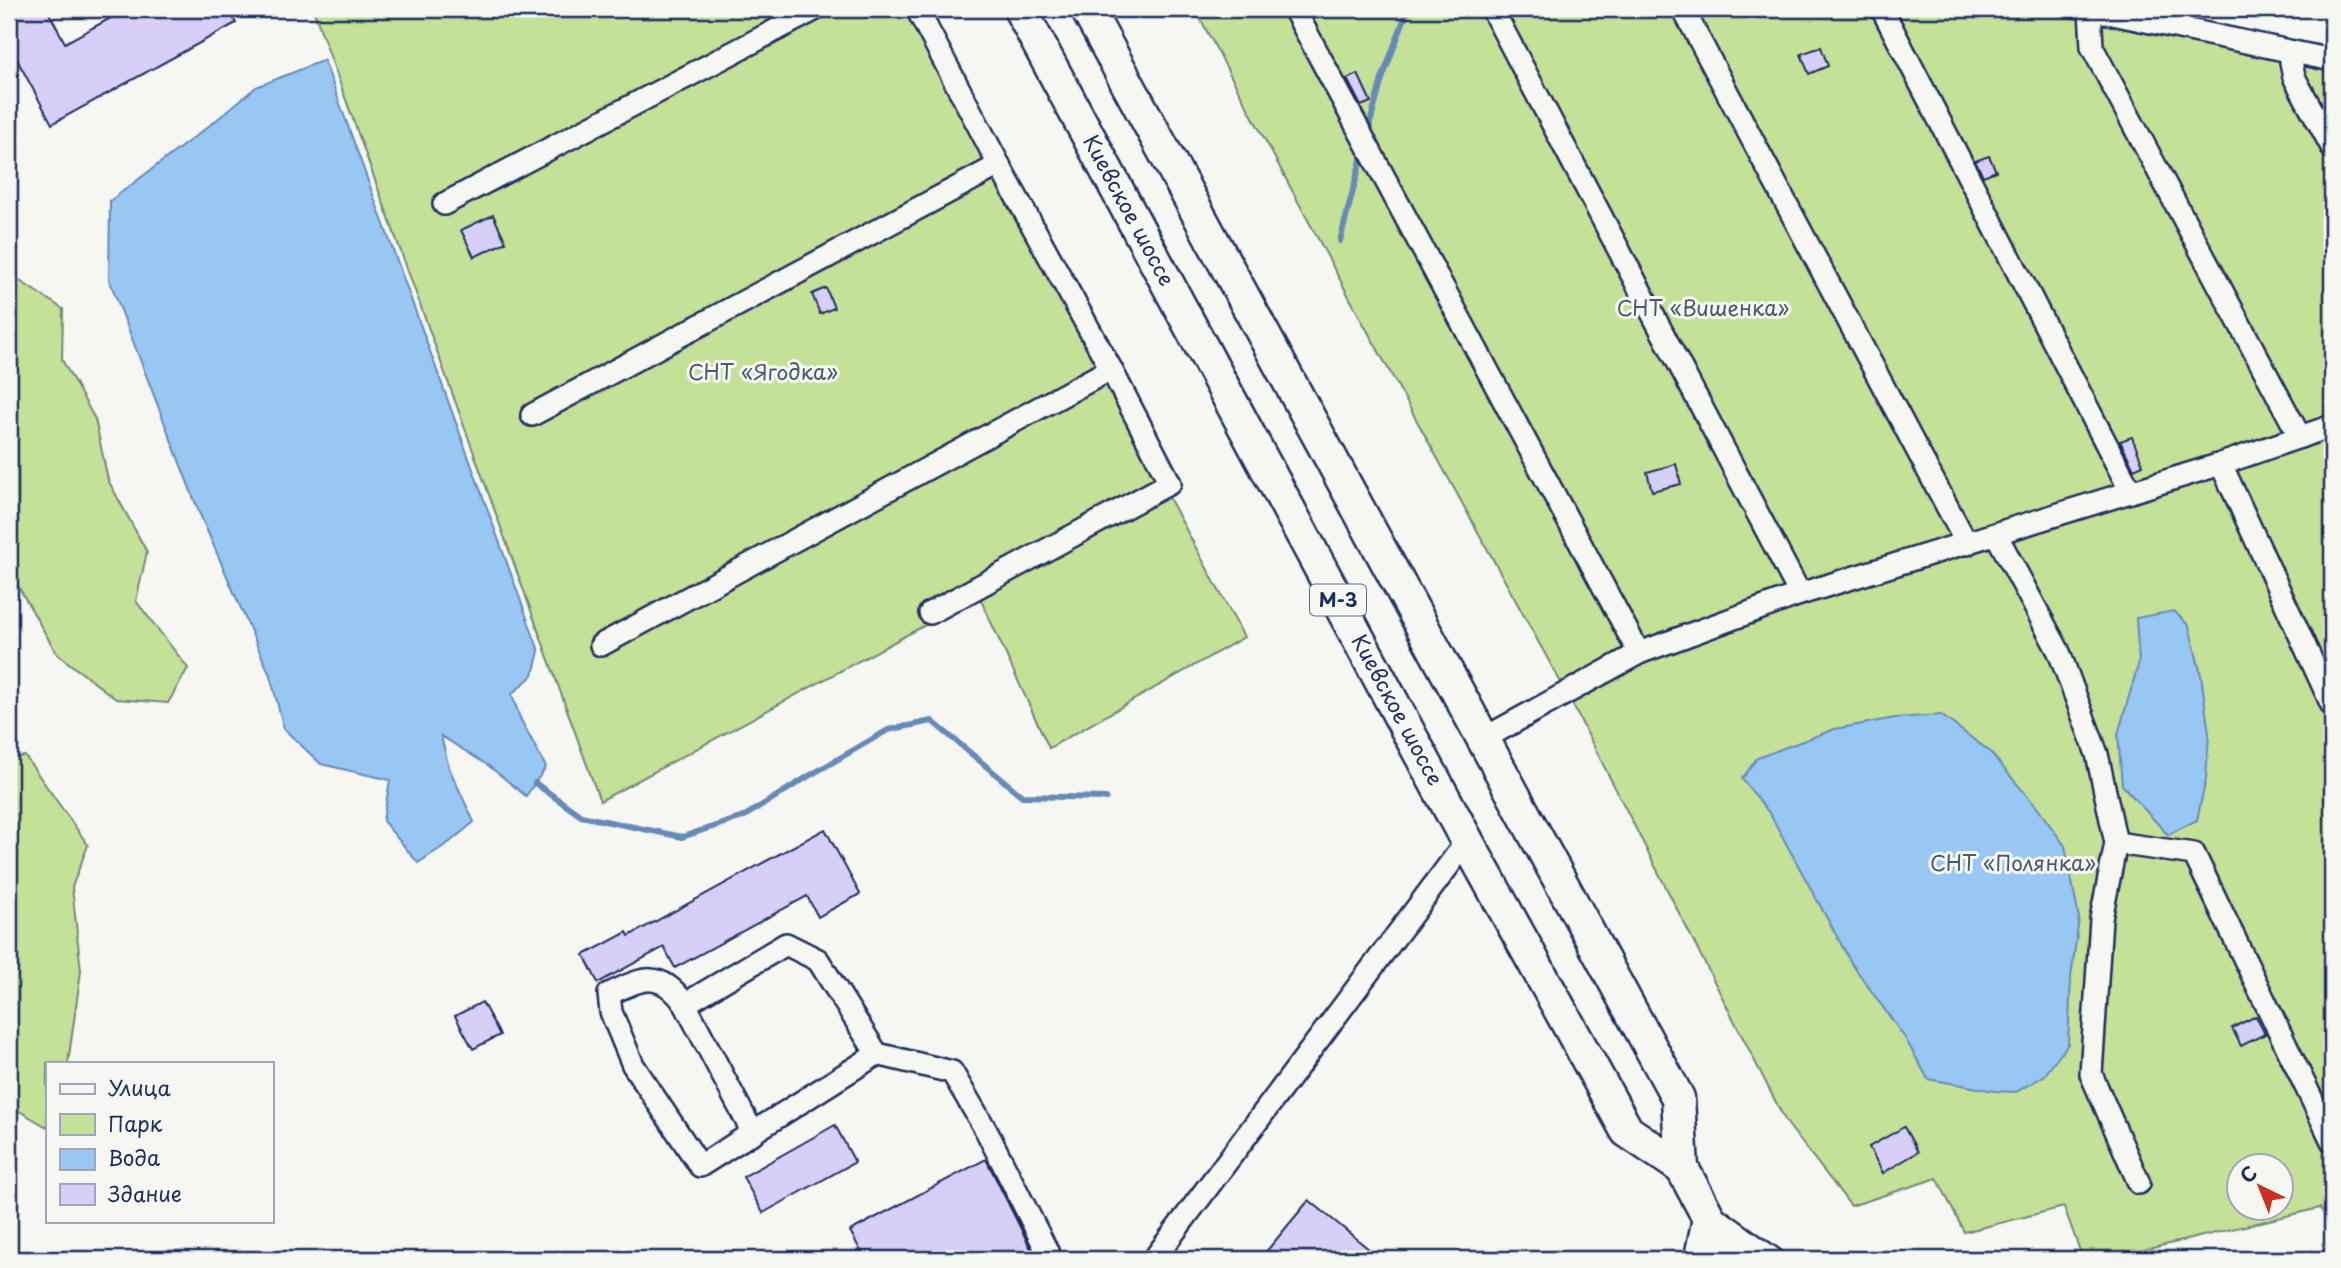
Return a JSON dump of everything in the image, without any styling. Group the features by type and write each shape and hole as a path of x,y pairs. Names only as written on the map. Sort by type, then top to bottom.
{"highway":[{"name":"Киевское шоссе","path":"1020,9 1467,841 1627,1131 1682,1168"},
{"name":"Киевское шоссе","path":"1087,9 1678,1098 1682,1168 1731,1259"}],"street":[{"path":"444,204 816,9"},
{"path":"917,9 1170,483 930,613"},
{"path":"1294,9 1639,653"},
{"path":"1492,9 1800,594"},
{"path":"1683,9 1967,544"},
{"path":"1882,9 2131,492"},
{"path":"2301,437 2092,47 2090,9 2332,60"},
{"path":"2294,52 2291,62 2294,77 2332,147"},
{"path":"532,415 999,165"},
{"path":"601,645 1111,369"},
{"path":"1483,739 1639,653 1800,594 2221,464 2332,426"},
{"path":"2221,464 2332,705"},
{"path":"1996,534 2059,652 2097,754 2116,843 2101,919 2091,1074 2140,1183"},
{"path":"1154,1259 1467,841"},
{"path":"2116,843 2194,854 2332,1141"},
{"path":"685,1003 786,944 818,960 877,1054 951,1072 987,1132 1051,1259"},
{"path":"753,1133 685,1003 675,990 656,979 640,980 609,994 611,1012 633,1065 700,1166 753,1133 877,1054"},
{"path":"1695,1259 1705,1210 1773,1259"}],"green space":[{"name":"СНТ «Ягодка»","path":"313,9 906,9 1244,637 1049,748 979,596 600,801"},
{"path":"1195,9 2029,9 2332,71 2332,1227 2320,1208 2296,1214 2296,1152 2226,1152 2226,1222 2261,1222 2106,1259 2083,1259 2064,1207 1964,1232 1937,1178 1851,1206 1786,1122 1566,692 1362,321"},
{"path":"9,274 63,309 62,360 95,419 108,480 147,552 136,601 188,668 168,703 116,699 57,654 17,584 9,563"},
{"path":"25,756 88,845 72,887 81,971 68,1062 46,1062 46,1126 9,1105 9,758"}],"water":[{"path":"324,60 539,651 533,675 512,694 520,718 546,767 526,796 489,766 441,736 449,768 474,822 418,863 383,821 390,780 321,764 284,729 270,675 199,512 109,279 110,201 256,87"},
{"path":"2174,611 2189,626 2201,675 2209,734 2206,779 2197,820 2168,835 2122,785 2118,734 2139,662 2136,618"},
{"path":"1941,715 1989,751 2036,806 2065,846 2079,918 2071,978 2068,1044 2044,1076 2016,1092 1928,1079 1905,1038 1852,964 1770,814 1742,779 1757,758 1835,729 1895,718"}],"building":[{"path":"9,9 47,9 65,43 127,9 228,9 236,23 52,124 9,45"},
{"path":"1821,47 1828,66 1809,74 1801,54"},
{"path":"1358,74 1371,102 1361,106 1347,79"},
{"path":"1989,156 1996,171 1983,176 1975,161"},
{"path":"493,215 506,242 474,257 461,230"},
{"path":"826,288 834,308 820,314 812,294"},
{"path":"2132,437 2143,465 2134,469 2120,441"},
{"path":"1676,464 1681,484 1652,491 1647,472"},
{"path":"825,829 860,894 818,917 807,896 675,968 664,947 598,983 584,955 627,932 629,936"},
{"path":"482,1002 500,1035 473,1049 455,1016"},
{"path":"2256,1016 2265,1034 2241,1046 2232,1028"},
{"path":"835,1125 855,1162 763,1213 743,1177"},
{"path":"1904,1127 1918,1152 1883,1173 1869,1147"},
{"path":"986,1159 1036,1259 865,1259 850,1231"},
{"path":"1309,1200 1381,1259 1260,1259"}],"waterway":[{"path":"1367,134 1382,79 1408,9"},
{"path":"1340,241 1363,152"},
{"path":"535,783 581,816 682,837 743,817 888,730 932,721 1022,796 1106,798"}],"park label":[{"name":"СНТ «Вишенка»","path":"1703,309"},
{"name":"СНТ «Полянка»","path":"2013,864"}]}
